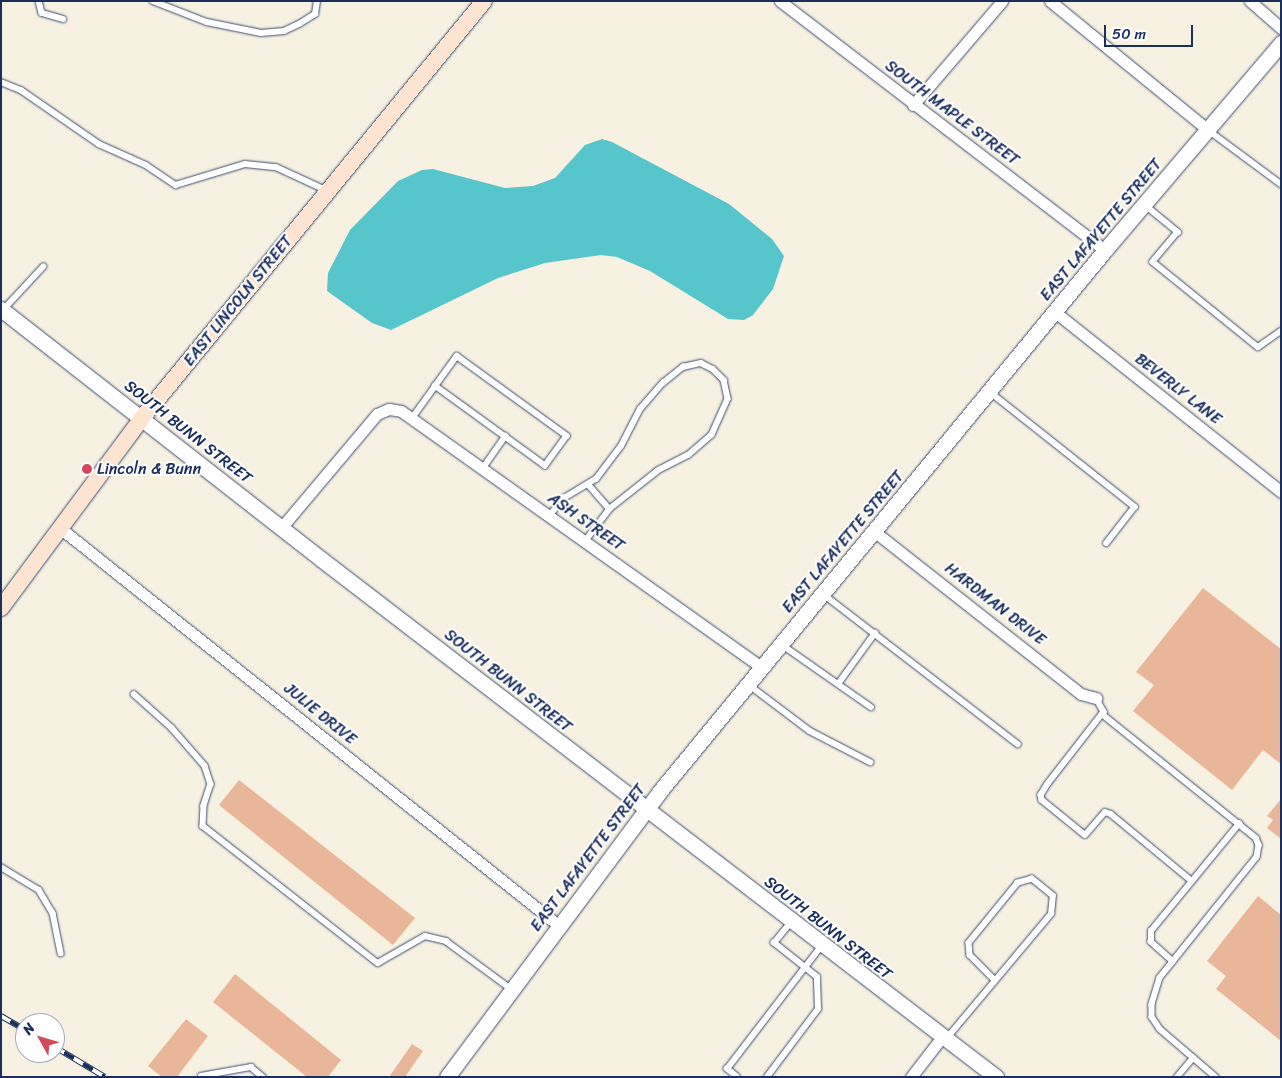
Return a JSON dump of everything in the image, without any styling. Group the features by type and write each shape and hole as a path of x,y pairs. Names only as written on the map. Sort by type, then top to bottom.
{"main road":[{"name":"EAST LINCOLN STREET","path":"1,608 142,418 484,1"}],"street":[{"path":"913,105 1002,1"},
{"path":"1050,1 1208,130"},
{"path":"1250,1 1281,28"},
{"name":"SOUTH MAPLE STREET","path":"788,4 913,105 1105,250"},
{"name":"EAST LAFAYETTE STREET","path":"447,1077 645,809 875,532 1105,250 1281,42"},
{"name":"SOUTH BUNN STREET","path":"2,310 645,809 996,1077"},
{"name":"BEVERLY LANE","path":"1054,312 1281,492"},
{"name":"ASH STREET","path":"281,528 377,414 389,409 401,411 761,667"},
{"name":"JULIE DRIVE","path":"60,528 558,925"},
{"name":"HARDMAN DRIVE","path":"875,532 1081,694 1096,698"},
{"path":"911,1077 944,1038"}],"lane":[{"path":"38,1 42,12 63,19"},
{"path":"153,1 207,22 261,32 284,31 299,24 315,14 318,1"},
{"path":"1,82 21,90 99,144 146,165 176,184 245,164 276,167 328,191"},
{"path":"1208,130 1281,184"},
{"path":"1145,205 1178,232 1153,262 1258,347 1281,331"},
{"path":"2,310 43,267"},
{"path":"412,418 435,386 457,356 567,436 545,466 435,386"},
{"path":"549,516 564,498 596,479 621,446 650,397 677,372 701,363 713,369 724,380 728,399 712,435 688,455 658,471 610,509 585,542"},
{"path":"990,392 1134,507 1107,543"},
{"path":"483,468 505,436"},
{"path":"588,484 610,509"},
{"path":"823,594 1018,744"},
{"path":"838,684 875,633"},
{"path":"781,644 872,707"},
{"path":"748,684 810,731 870,762"},
{"path":"134,694 172,728 205,766 211,784 204,806 203,826 378,962 425,936 446,941 511,990"},
{"path":"1096,698 1102,714 1256,838 1259,845 1257,857 1173,962 1154,989 1152,1017 1169,1038 1216,1077"},
{"path":"1102,714 1048,784 1041,795 1042,800 1085,835 1105,812 1110,814 1192,881"},
{"path":"1173,962 1151,942 1152,931 1239,824"},
{"path":"1,867 39,890 53,913 61,953"},
{"path":"944,1038 995,980 1051,914 1053,896 1032,879 1018,883 969,943 970,955 995,980"},
{"path":"767,1077 818,1009 817,977 774,943 791,921"},
{"path":"737,1077 727,1069 822,945"},
{"path":"1177,1077 1193,1058"},
{"path":"201,1076 251,1067 263,1077"}],"water":[{"path":"602,139 612,142 729,204 772,239 784,256 773,289 753,315 744,320 728,319 650,271 617,257 601,255 545,263 498,278 391,330 372,323 327,291 328,273 350,230 398,181 422,170 433,169 505,188 533,186 555,178 585,145"}],"building":[{"path":"1203,588 1281,649 1281,764 1263,750 1232,790 1133,711 1154,685 1136,672"},
{"path":"239,780 415,918 393,945 219,805"},
{"path":"1281,799 1281,839 1267,828 1273,820 1267,816"},
{"path":"1258,896 1281,915 1281,1041 1216,989 1226,976 1207,961"},
{"path":"235,974 341,1060 328,1077 307,1077 213,1002"},
{"path":"186,1019 208,1036 177,1077 162,1077 148,1066"},
{"path":"412,1044 423,1051 405,1077 389,1077"}],"railway":[{"path":"1,1016 15,1024"},
{"path":"65,1053 105,1077"}],"place":[{"name":"Lincoln & Bunn","path":"87,469"}]}
